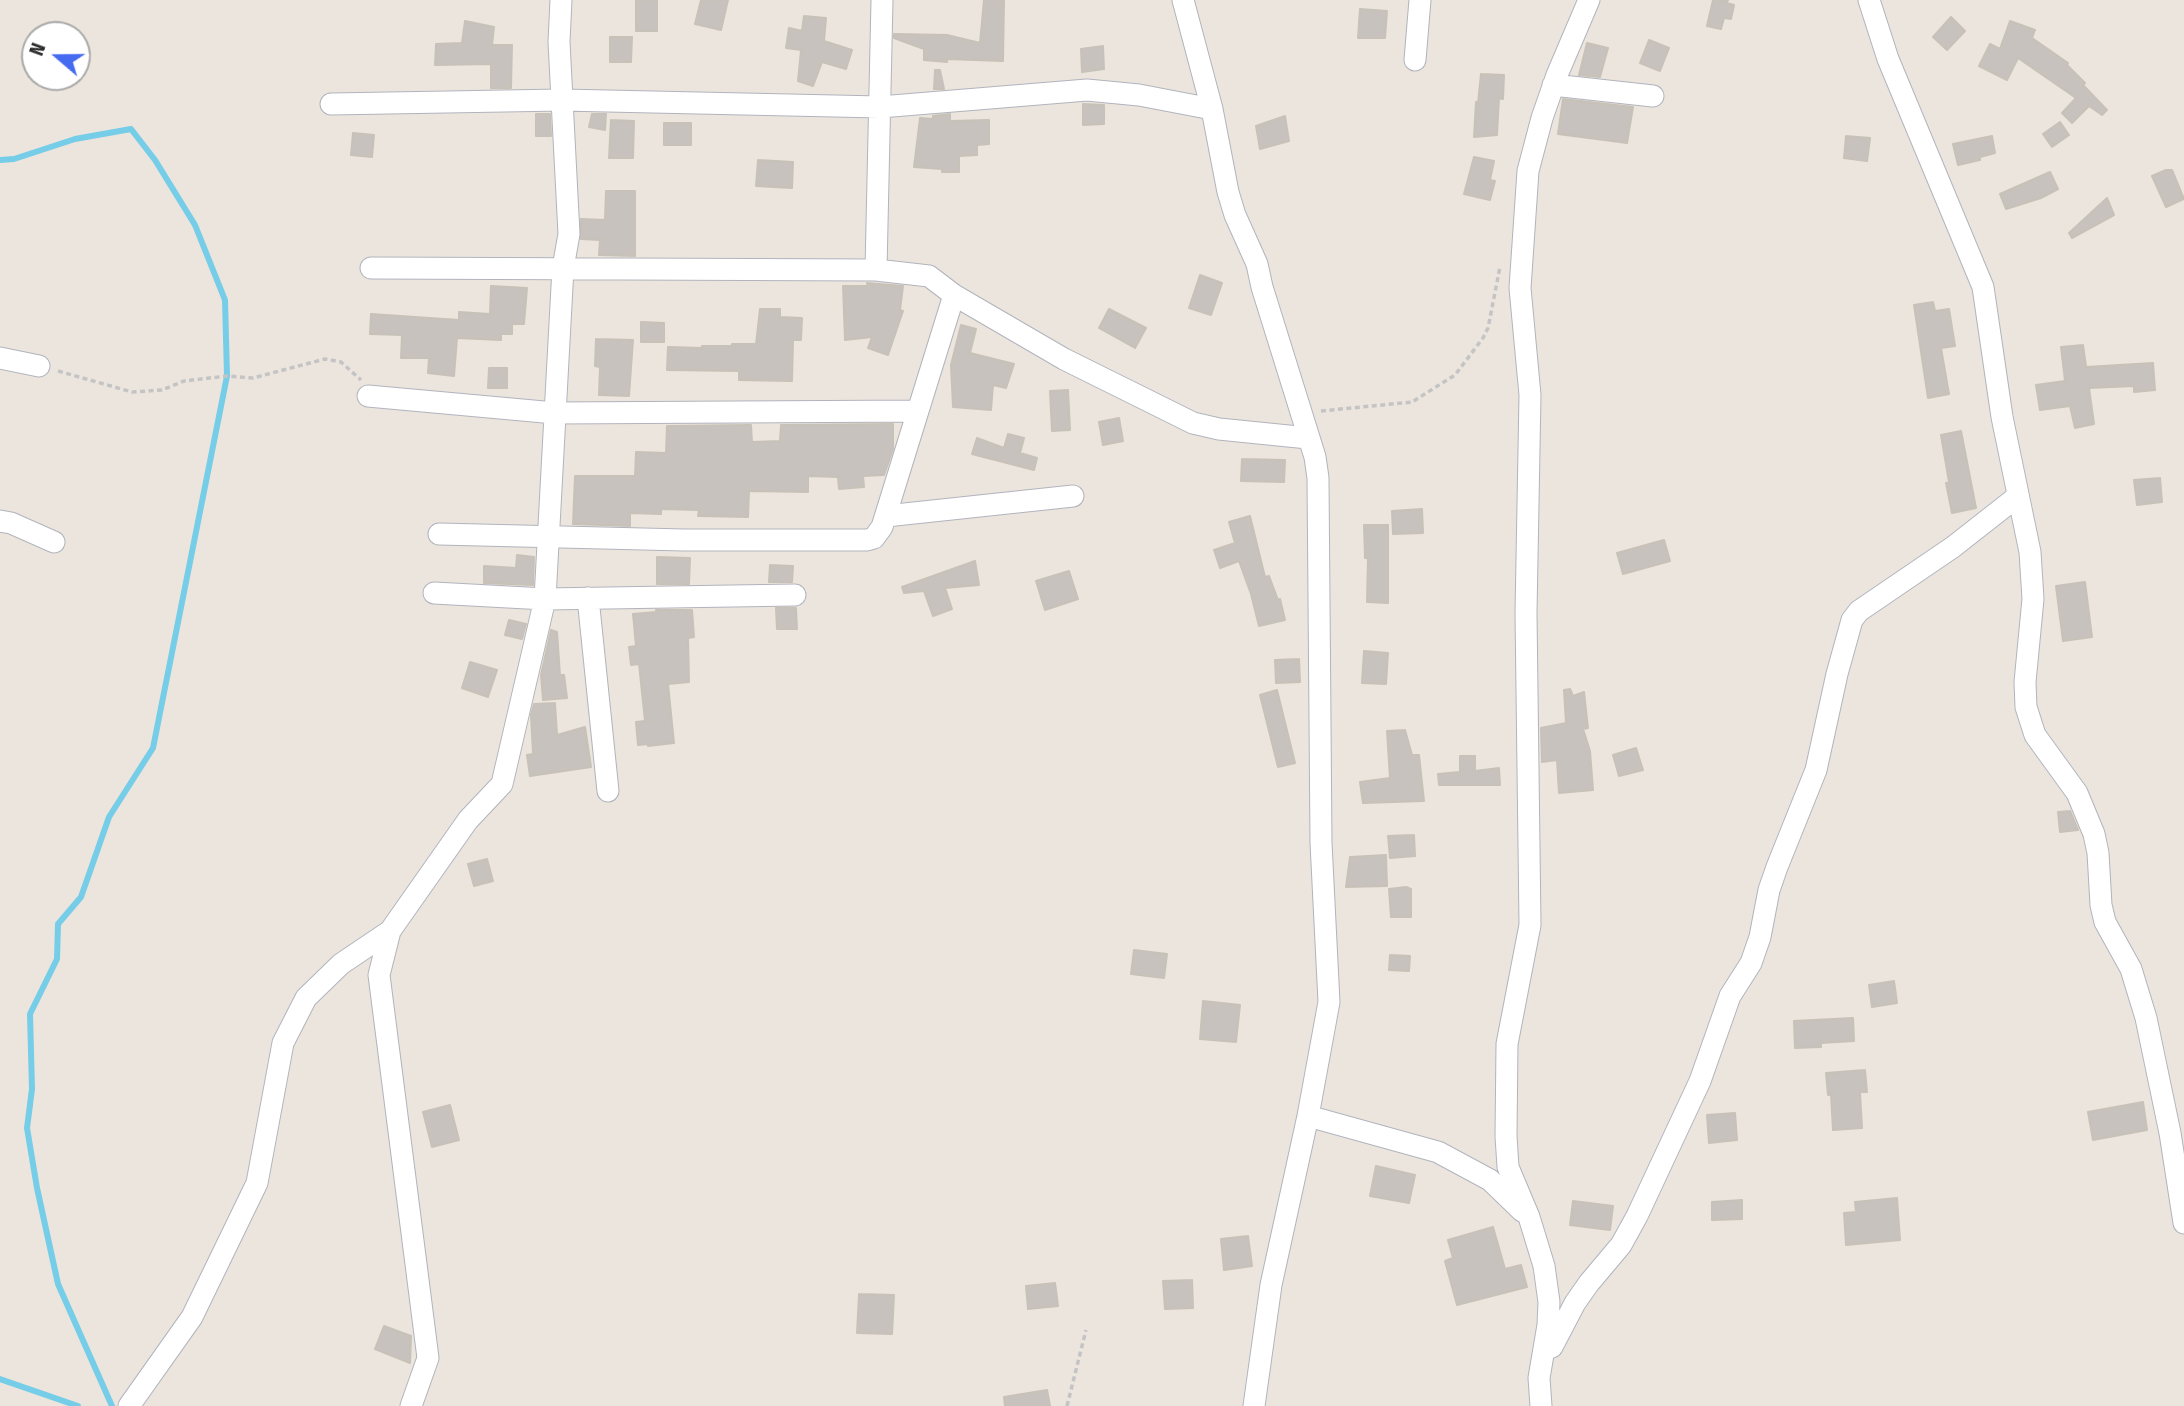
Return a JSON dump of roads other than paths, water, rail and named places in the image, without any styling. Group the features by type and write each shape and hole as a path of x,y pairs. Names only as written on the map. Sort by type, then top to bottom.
{"street":[{"path":"129,1406 192,1317 257,1183 283,1043 306,998 341,964 390,931 468,820 502,784 545,599 563,268 569,234 559,42 561,0"},
{"path":"876,270 882,0"},
{"path":"1183,0 1212,109 1228,192 1257,264 1302,413 1318,478 1321,843 1329,1002 1308,1116 1271,1284 1254,1406"},
{"path":"1415,60 1420,0"},
{"path":"1541,1406 1539,1378 1549,1302 1544,1266 1529,1217 1508,1167 1505,1070 1516,988 1530,925 1526,613 1530,395 1520,288 1528,171 1553,85 1589,0"},
{"path":"1869,0 1888,59 1983,287 2002,417 2030,552 2033,599 2025,682 2026,707 2035,735 2077,793 2094,834 2105,922 2131,969 2146,1018 2184,1223"},
{"path":"1553,85 1653,96"},
{"path":"331,104 562,100 880,107 1087,90 1139,95 1212,109"},
{"path":"371,268 876,270 929,276 954,295 1065,359 1193,423 1219,429 1308,438"},
{"path":"439,534 867,541 878,534 886,516 954,295"},
{"path":"0,358 39,366"},
{"path":"368,396 555,413 917,411"},
{"path":"886,516 1073,496"},
{"path":"1539,1378 1575,1303 1620,1245 1637,1216 1700,1081 1730,996 1751,963 1760,937 1769,890 1815,770 1852,620 1858,611 1954,547 2018,496"},
{"path":"0,521 11,523 54,542"},
{"path":"434,593 545,599 795,596"},
{"path":"588,598 608,791"},
{"path":"390,931 379,975 428,1358 411,1406"},
{"path":"1308,1116 1438,1152 1490,1180 1529,1217"}],"waterway":[{"path":"0,160 14,159 75,139 131,129 155,160 195,225 225,300 227,376 153,748 109,817 81,897 58,924 57,959 30,1014 32,1089 27,1128 37,1188 58,1284 112,1406"},
{"path":"0,1379 78,1406"}]}
